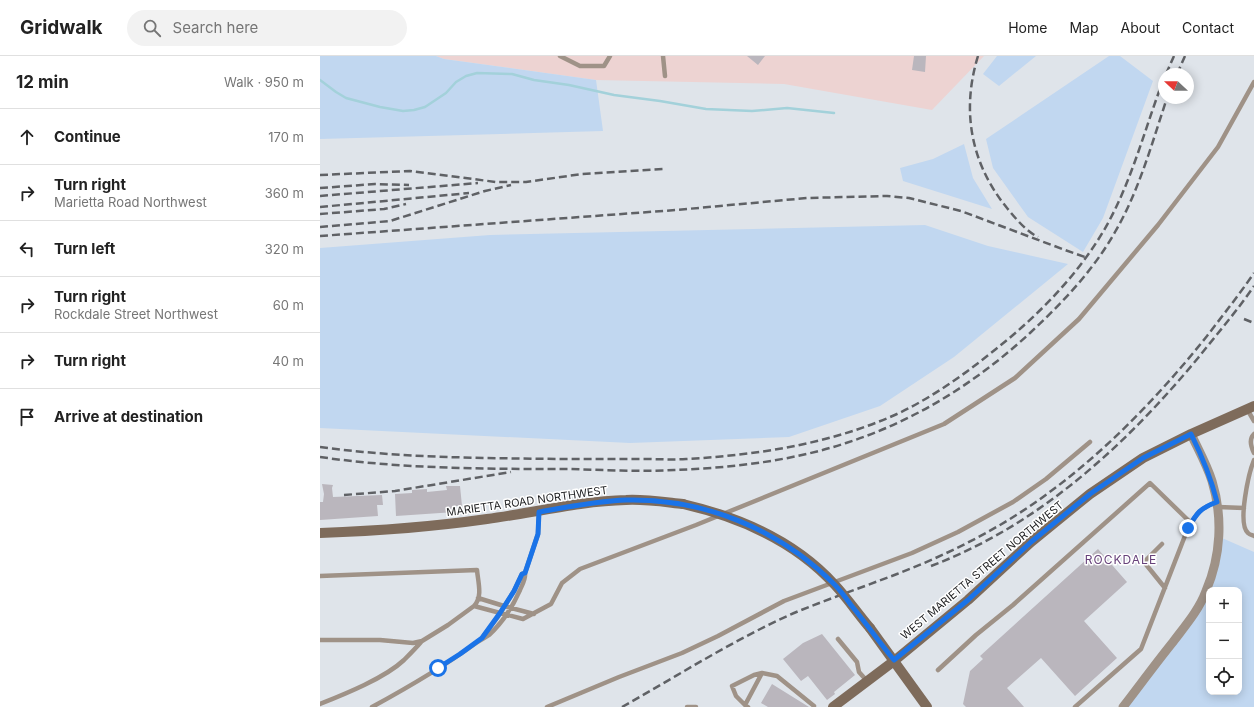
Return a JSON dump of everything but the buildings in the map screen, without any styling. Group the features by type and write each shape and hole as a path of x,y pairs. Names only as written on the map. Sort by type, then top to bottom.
{"street":[{"name":"WEST MARIETTA STREET NORTHWEST","path":"833,707 968,600 1031,542 1090,494 1143,458 1191,434 1251,407"},
{"path":"1123,707 1194,614 1206,592 1213,572 1218,548 1219,526 1217,504 1208,469 1191,434"},
{"name":"MARIETTA ROAD NORTHWEST","path":"320,534 400,530 486,520 597,502 625,500 654,500 711,510 739,520 773,537 809,561 835,585 870,628 927,707"}],"lane":[{"path":"560,56 580,66 604,66 610,56"},
{"path":"663,56 665,76"},
{"path":"474,606 523,619 551,604 562,583 580,569 696,525 944,424 1015,378 1079,319 1158,225 1218,147 1254,82"},
{"path":"1251,407 1254,421"},
{"path":"1254,434 1251,436 1250,446 1254,453"},
{"path":"547,707 682,653 718,636 784,601 912,553 958,532 1013,502 1046,479 1090,442"},
{"path":"1254,460 1249,471 1244,508 1244,527 1248,533 1254,536"},
{"path":"938,670 1150,483 1191,523"},
{"path":"1075,707 1141,649 1191,523 1197,513 1205,506 1217,504 1244,508"},
{"path":"372,707 438,668 482,638 488,636 506,615 519,593 526,576 525,573 538,534 539,512"},
{"path":"1162,544 1144,562 1165,588"},
{"path":"320,576 476,570 480,591 477,603 474,606 448,625 422,641 404,661 382,675 320,704"},
{"path":"482,638 500,613 522,574 525,573"},
{"path":"478,598 534,614"},
{"path":"838,639 857,662 859,672 867,681"},
{"path":"320,640 380,640 413,643 422,641"},
{"path":"762,673 746,706 736,696 732,686 754,674 762,673 777,676 814,706"},
{"path":"687,707 696,707"}],"shaded area":[{"path":"320,56 436,56 444,59 596,80 603,131 320,139"},
{"path":"436,56 984,56 932,110 784,84 596,80 444,59"},
{"path":"997,56 1036,56 999,86 983,74"},
{"path":"1109,56 1120,56 1153,81 1103,218 1083,252 1028,217 993,168 986,139"},
{"path":"964,144 973,178 992,209 903,181 900,168 933,159"},
{"path":"925,225 988,246 1068,264 954,357 880,406 789,437 630,443 320,428 320,248 490,235"},
{"path":"1222,538 1254,552 1254,707 1120,707 1187,631"}],"waterway":[{"path":"320,80 346,98 380,107 403,111 425,107 446,93 456,82 466,76 477,73 512,74 534,80 569,85 614,95 706,109 752,111 787,108 834,113"}],"railway":[{"path":"978,56 970,97 970,117 978,155 985,173 1007,208 1025,228 1038,237"},
{"path":"1169,68 1174,56"},
{"path":"1180,68 1185,56"},
{"path":"320,447 350,451 441,457 686,459 767,451 793,446 846,433 897,414 923,400 973,367 1025,325 1064,285 1098,240 1119,201 1135,161 1158,94"},
{"path":"320,457 383,464 446,468 661,471 739,465 783,459 804,455 872,434 921,411 967,384 1010,351 1054,310 1076,286 1097,260 1124,216 1138,183 1165,104"},
{"path":"320,175 410,171 496,182 526,182 582,174 663,169"},
{"path":"320,196 478,183"},
{"path":"320,188 375,184 409,185"},
{"path":"320,227 390,221 485,191 511,185"},
{"path":"320,207 469,193"},
{"path":"320,236 676,210 807,198 887,196 909,198 961,211 1085,257"},
{"path":"320,214 384,209 406,204"},
{"path":"622,707 772,623 940,556 996,527 1038,501 1091,459 1163,388 1207,336 1254,273"},
{"path":"931,566 970,549 1008,529 1078,480 1110,452 1170,391 1227,322 1254,286"},
{"path":"1244,319 1254,323"},
{"path":"344,495 395,491 511,472"}],"district":[{"name":"ROCKDALE","path":"1121,560"}],"route":[{"path":"438,668 482,638 484,633 497,618 514,591 522,574 525,573 538,534 539,512 597,502 654,500 711,510 739,520 773,537 809,561 835,585 894,660 968,600 1031,542 1090,494 1143,458 1191,434 1212,481 1217,502 1205,506 1197,513 1188,528"}]}
